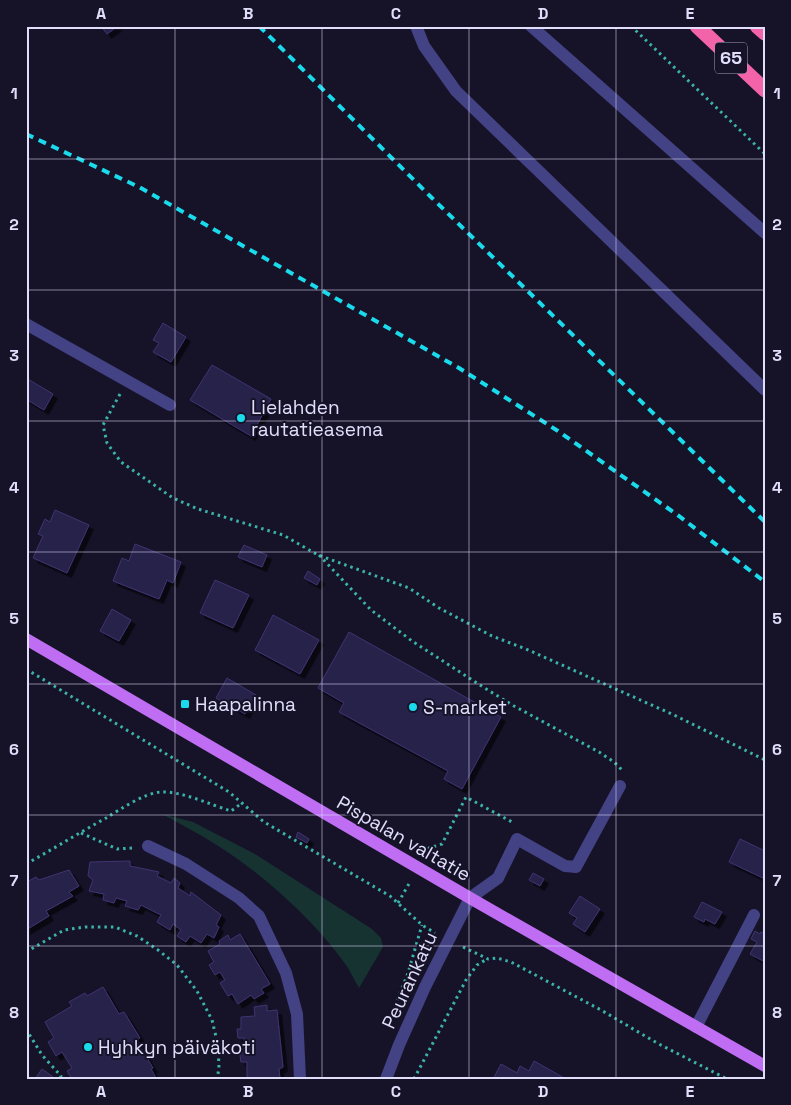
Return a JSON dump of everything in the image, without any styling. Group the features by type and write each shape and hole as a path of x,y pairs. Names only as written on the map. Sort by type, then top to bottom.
{"highway":[{"name":"65","path":"697,26 765,90"},
{"name":"65","path":"757,26 765,33"}],"main road":[{"name":"Pispalan valtatie","path":"26,639 418,868 765,1066"}],"street":[{"path":"416,26 424,46 456,92 765,390"},
{"path":"531,26 765,234"},
{"path":"26,324 170,405"},
{"path":"470,898 498,878 517,839 565,866 576,867 620,786"},
{"path":"148,846 194,869 239,898 259,916 286,973 296,1014 300,1079"},
{"name":"Peurankatu","path":"386,1079 399,1045 448,940 470,898"},
{"path":"696,1027 754,914"}],"path":[{"path":"631,26 765,154"},
{"path":"127,381 103,425 107,443 121,462 173,498 198,509 283,535 318,555 409,588 439,608 492,636 674,714 765,760"},
{"path":"318,555 371,610 412,641 498,697 584,743 614,762 623,771 620,786"},
{"path":"26,669 229,792 264,822 383,892 422,925 488,959"},
{"path":"26,864 128,805 159,792 183,795 231,811 242,803"},
{"path":"398,903 429,848 442,844 466,797 512,822"},
{"path":"81,832 116,849 148,846"},
{"path":"388,1024 408,973 422,925"},
{"path":"26,952 64,930 85,927 115,927 144,940 177,965 197,991 212,1020 218,1045 219,1068 217,1079"},
{"path":"414,1079 466,980 477,965 488,959 497,958 511,962 727,1079"},
{"path":"26,1029 42,1055 61,1076 60,1079"}],"green space":[{"path":"162,814 193,822 255,854 372,929 381,938 383,947 359,988 348,968 333,948 286,898 233,856"}],"building":[{"path":"101,26 118,26 107,34"},
{"path":"163,323 186,337 171,362 153,352 159,343 153,340"},
{"name":"Lielahden rautatieasema","path":"212,365 271,399 251,436 190,400"},
{"path":"26,378 53,394 44,410 26,399"},
{"path":"55,510 89,525 67,573 33,558 43,536 38,534 45,519 50,522"},
{"path":"135,544 181,562 173,583 167,580 159,599 113,581 122,558 129,561"},
{"path":"244,545 267,555 262,567 238,557"},
{"path":"308,571 320,579 317,585 304,578"},
{"path":"215,580 249,595 233,628 200,613"},
{"path":"112,609 131,620 119,641 100,631"},
{"path":"273,615 319,640 300,674 255,650"},
{"name":"S-market","path":"349,632 501,717 462,789 444,779 448,771 339,712 344,703 318,688"},
{"path":"227,678 256,695 245,714 216,698"},
{"path":"298,832 309,839 307,843 296,837"},
{"path":"740,839 765,851 765,879 729,862"},
{"path":"130,861 130,866 159,872 157,876 171,883 174,878 180,883 178,888 190,896 191,892 221,915 216,925 219,927 214,938 207,934 201,943 190,936 186,942 177,936 181,930 173,924 170,930 157,922 161,915 141,905 138,910 125,906 127,901 116,898 114,903 103,900 104,894 89,891 93,880 88,876 90,862"},
{"path":"69,870 79,886 69,892 73,896 46,911 49,916 26,930 27,882 36,877 39,880"},
{"path":"533,873 544,879 540,886 529,880"},
{"path":"580,896 600,909 585,932 573,924 577,918 569,913"},
{"path":"702,902 722,912 715,924 705,919 704,922 694,917"},
{"path":"755,931 760,934 761,932 765,933 765,962 750,954 757,942 751,939"},
{"path":"240,934 270,984 261,989 264,993 254,999 251,995 238,1004 232,994 228,996 220,983 225,980 220,972 215,975 209,965 214,962 208,951 220,944 219,941 228,935 230,940"},
{"name":"Hyhkyn päiväkoti","path":"103,987 119,1014 124,1012 140,1038 136,1040 153,1068 151,1069 156,1078 72,1079 67,1071 72,1068 62,1052 56,1056 48,1042 54,1038 45,1022 72,1006 69,1002 85,993 87,996"},
{"path":"267,1005 267,1011 277,1010 283,1067 279,1069 280,1079 247,1079 247,1062 241,1062 239,1049 245,1049 244,1038 238,1038 237,1029 241,1029 241,1017 255,1016 254,1007"},
{"path":"534,1061 566,1079 493,1079 501,1064 517,1073 520,1066 529,1071"},
{"path":"42,1069 53,1077 51,1079 35,1079"}],"railway":[{"path":"259,26 431,197 765,522"},
{"path":"26,134 139,187 459,368 558,431 679,516 765,582"}],"place":[{"name":"Lielahden rautatieasema","path":"241,418"},
{"name":"Haapalinna","path":"185,704"},
{"name":"S-market","path":"413,707"},
{"name":"Hyhkyn päiväkoti","path":"88,1047"}]}
